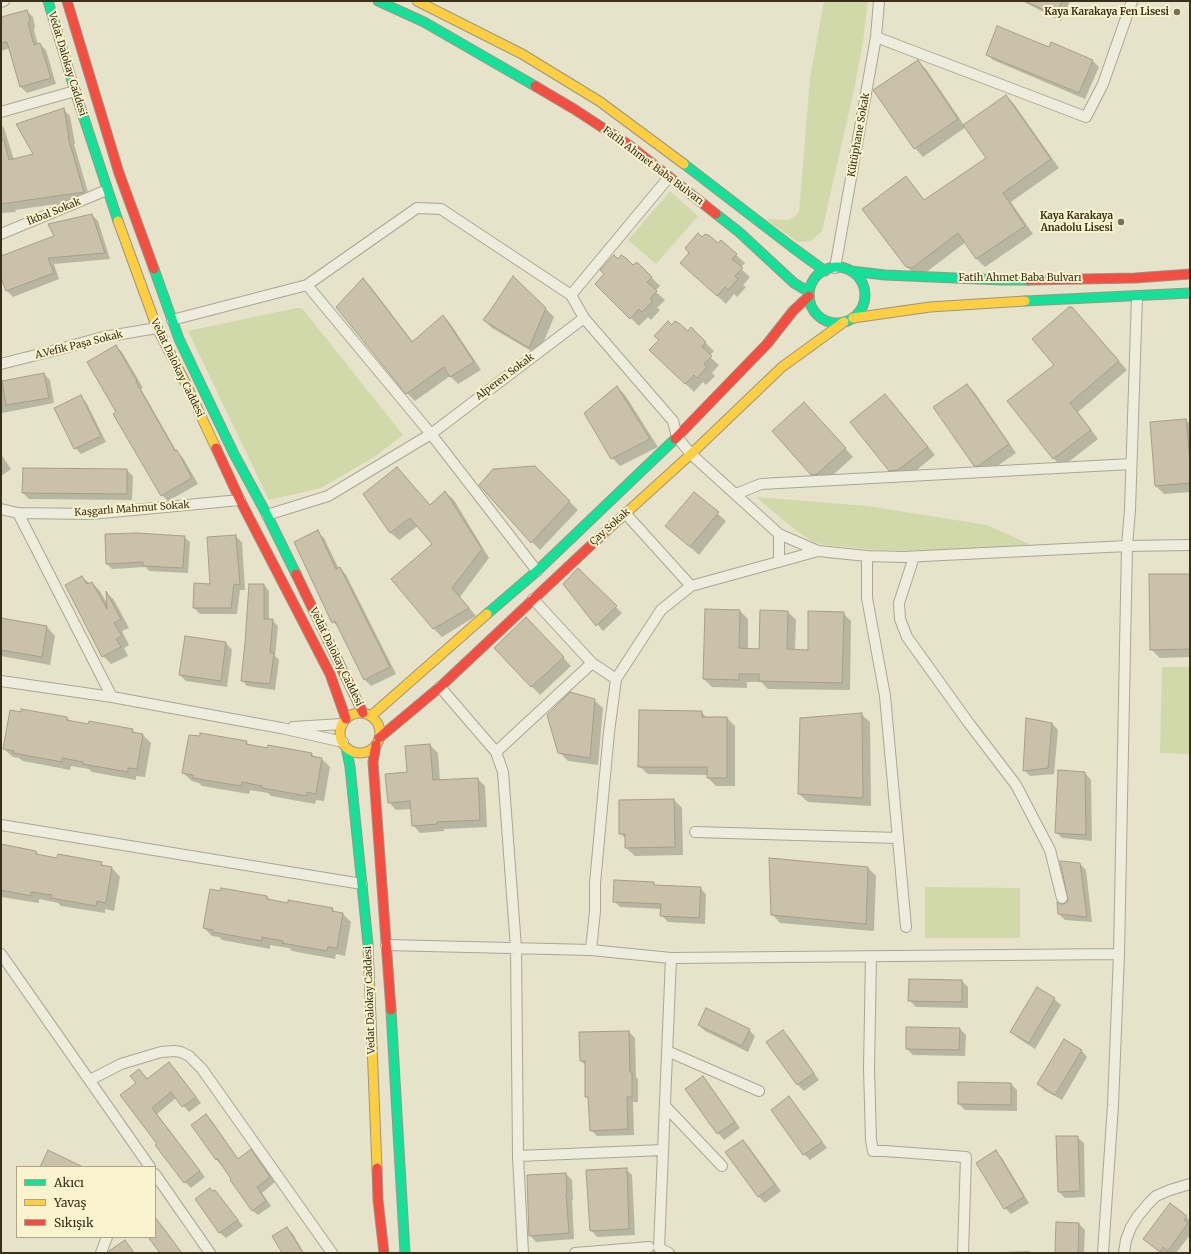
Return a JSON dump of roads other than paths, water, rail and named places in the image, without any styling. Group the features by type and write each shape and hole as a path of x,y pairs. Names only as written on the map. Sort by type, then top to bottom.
{"main road":[{"name":"Vedat Dalokay Caddesi","path":"48,1 75,92 107,190 157,328 184,380 240,500 330,674 344,721"},
{"name":"Vedat Dalokay Caddesi","path":"67,1 120,172 179,339 234,454 267,515 367,715"},
{"name":"Fatih Ahmet Baba Bulvarı","path":"378,1 424,22 574,109 629,145 739,232 794,283 809,294"},
{"name":"Fatih Ahmet Baba Bulvarı","path":"416,1 522,54 599,101 698,173 825,271"},
{"path":"836,268 851,271 858,277 863,285 865,294 864,303 860,312 853,318 844,322 836,323 828,322 821,318 813,308 809,294 812,283 817,276 825,271 836,268"},
{"name":"Fatih Ahmet Baba Bulvarı","path":"851,271 885,275 1002,280 1135,278 1190,274"},
{"name":"Fatih Ahmet Baba Bulvarı","path":"853,318 930,307 1190,293"},
{"name":"Çay Sokak","path":"367,715 537,571 677,437 767,344 792,312 809,294"},
{"name":"Çay Sokak","path":"378,741 440,687 577,557 691,454 782,367 844,322"},
{"path":"378,741 371,749 365,752 352,751 345,745 340,730 344,721 351,715 357,713 367,715 378,725 380,731 378,741 373,762 395,1071 405,1253"},
{"name":"Vedat Dalokay Caddesi","path":"345,745 350,767 368,944 378,1200 384,1253"}],"street":[{"name":"Kütüphane Sokak","path":"836,268 876,37 879,1"},
{"path":"876,37 1086,117 1103,84 1132,1"},
{"path":"1,112 75,92"},
{"path":"571,295 669,177"},
{"name":"İkbal Sokak","path":"1,234 107,190"},
{"path":"172,320 307,285 417,208 441,209 571,295 584,318 674,421 677,437 691,454 779,534 818,551 867,556 914,557 1127,546 1190,545"},
{"path":"307,285 431,434 537,571"},
{"path":"1103,1253 1113,1106 1119,954 1127,546 1132,464 1137,296"},
{"name":"Alperen Sokak","path":"267,515 328,496 431,434 584,318"},
{"name":"A.Vefik Paşa Sokak","path":"1,364 103,337 157,328"},
{"path":"736,494 761,484 1132,464"},
{"name":"Kaşgarlı Mahmut Sokak","path":"1,508 18,513 91,514 240,500"},
{"path":"18,513 112,697"},
{"path":"625,513 691,586"},
{"path":"779,534 779,562"},
{"path":"591,950 595,911 595,883 609,732 616,679 661,610 691,586 818,551"},
{"path":"867,556 867,598 885,696 906,927"},
{"path":"914,557 899,603 900,619 907,637 968,722 1016,785 1050,850 1062,898"},
{"path":"533,599 592,663 616,679"},
{"path":"496,752 592,663"},
{"path":"1,681 112,697 281,728 345,745"},
{"path":"440,687 496,752 503,772 516,948 518,1156 523,1253"},
{"path":"281,728 344,721"},
{"path":"1,825 362,884"},
{"path":"695,832 898,838"},
{"path":"386,945 591,950 671,958 1119,954"},
{"path":"1,954 149,1166"},
{"path":"871,957 869,1068 871,1140 873,1152 885,1151 966,1157 963,1253"},
{"path":"650,1249 663,1150 671,958"},
{"path":"90,1080 121,1064 161,1052 174,1051 181,1052 189,1056 202,1069 332,1253"},
{"path":"667,1051 759,1091"},
{"path":"665,1106 722,1166"},
{"path":"518,1156 663,1150"},
{"path":"156,1176 210,1253"},
{"path":"1124,1253 1126,1240 1131,1227 1148,1204 1156,1196 1190,1184"},
{"path":"101,1253 107,1238"},
{"path":"575,1253 650,1249 669,1253"}],"place":[{"name":"Kaya Karakaya Fen Lisesi","path":"1177,12"},
{"name":"Kaya Karakaya Anadolu Lisesi","path":"1121,222"}]}
